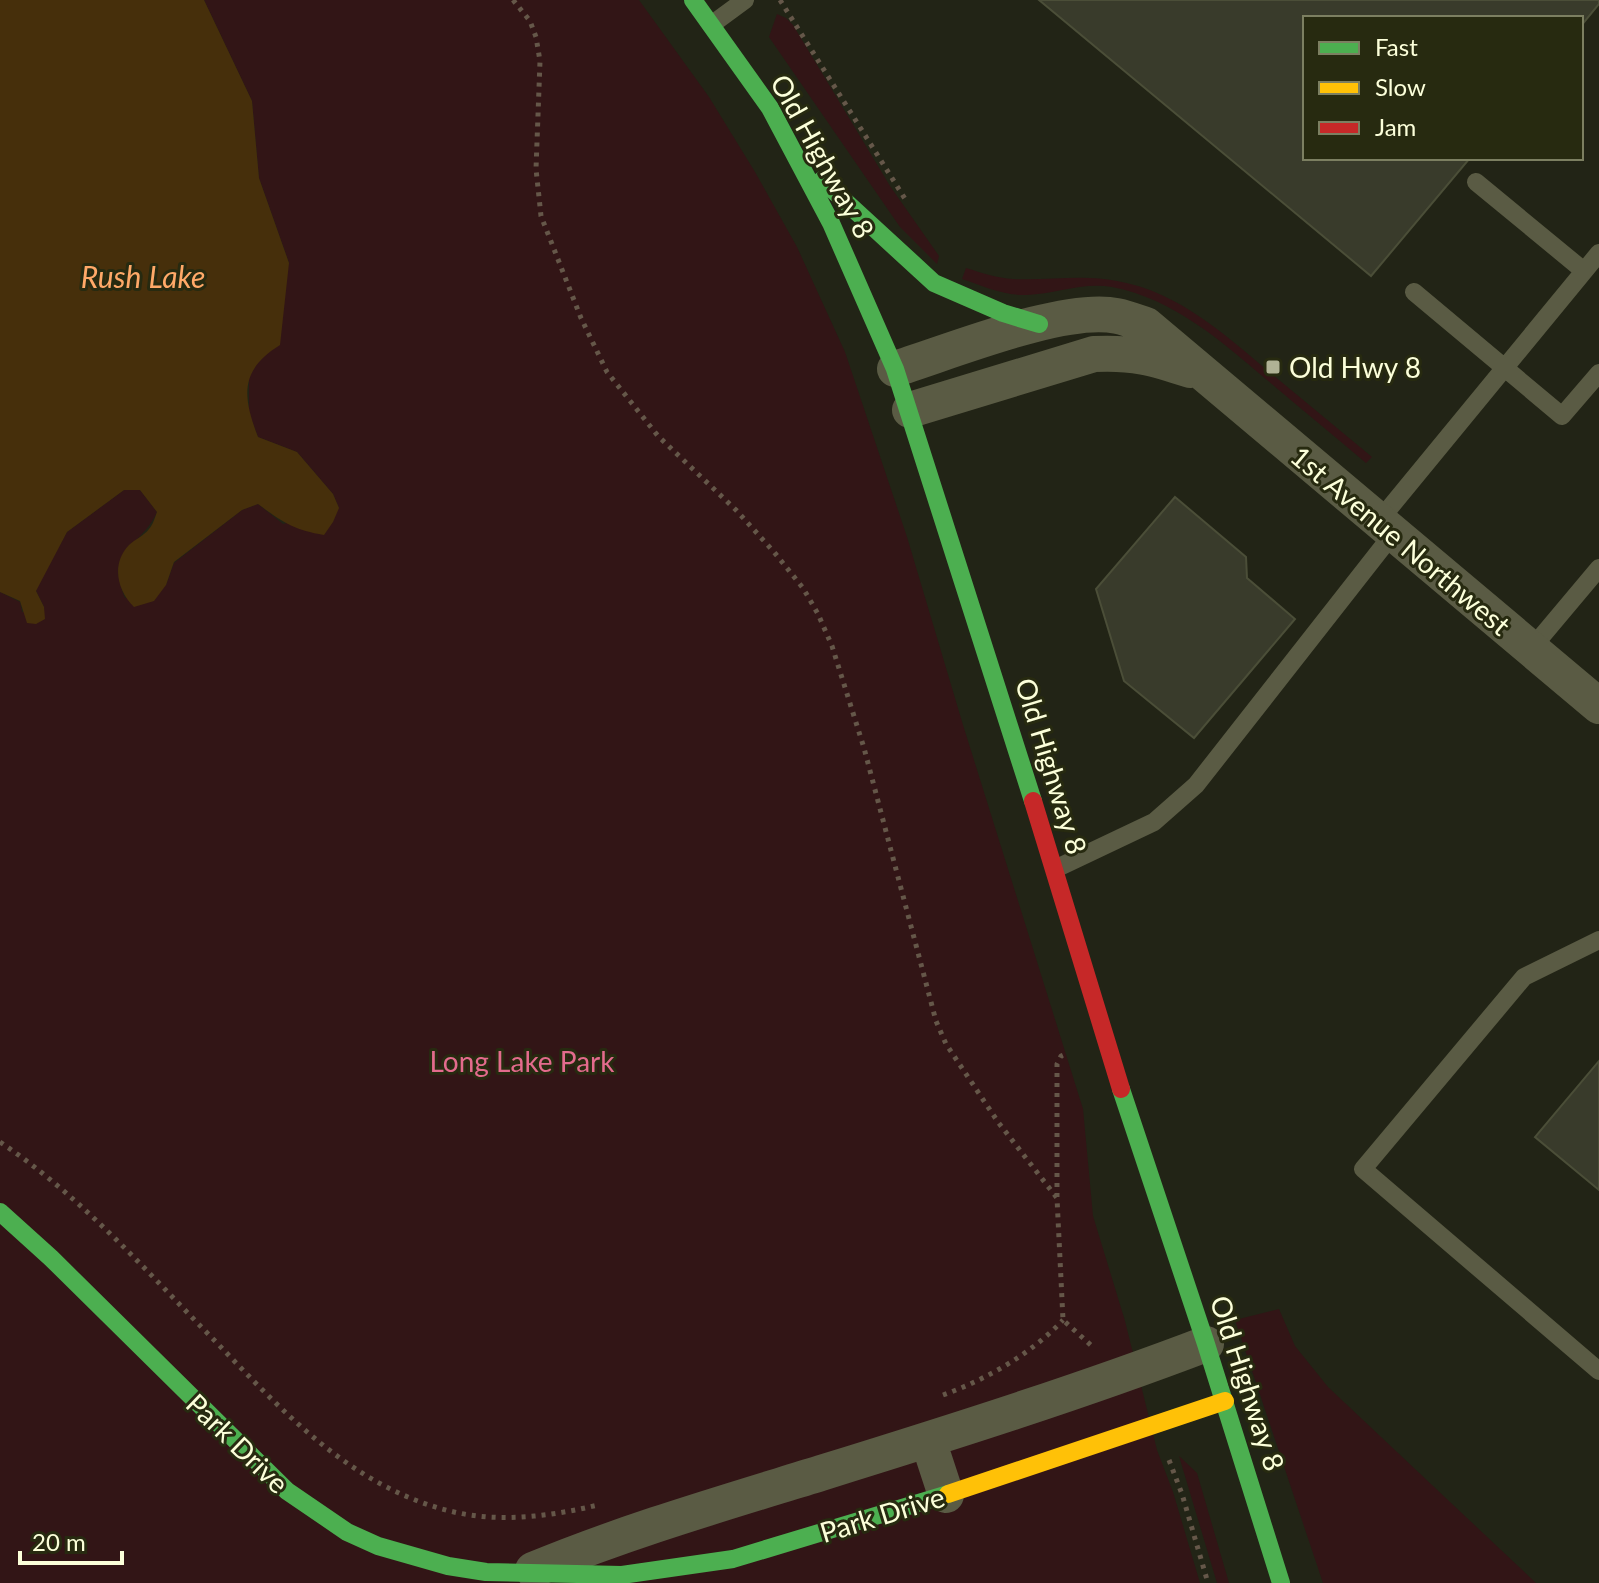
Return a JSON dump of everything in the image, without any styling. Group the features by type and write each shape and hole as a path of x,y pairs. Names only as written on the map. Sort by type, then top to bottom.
{"street":[{"name":"Old Highway 8","path":"693,0 770,108 831,223 895,369 1055,869 1103,1035 1225,1401 1281,1583"},
{"path":"794,154 934,283 1003,313 1039,324"},
{"name":"1st Avenue Northwest","path":"895,369 1039,324 1079,315 1115,315 1146,325 1599,706"},
{"name":"1st Avenue Northwest","path":"910,410 1094,354 1125,352 1203,374"},
{"name":"Park Drive","path":"0,1212 51,1258 259,1466 317,1513 347,1532 408,1556 486,1572 622,1575 733,1559 946,1495 1225,1401"},
{"name":"Park Drive","path":"530,1571 608,1539 928,1440 1206,1344"},
{"path":"928,1440 946,1495"},
{"path":"750,1495 766,1549"}],"lane":[{"path":"711,25 745,0"},
{"path":"1476,182 1584,271"},
{"path":"1055,869 1154,822 1196,785 1503,368 1599,253"},
{"path":"1414,292 1562,416 1599,373"},
{"path":"1531,649 1599,568"},
{"path":"1599,940 1524,977 1363,1169 1599,1371"}],"path":[{"path":"513,0 530,21 540,61 536,169 541,216 581,318 607,372 658,436 736,510 774,552 803,588 818,614 832,646 864,748 936,1021 946,1044 998,1122 1057,1198"},
{"path":"780,0 910,207"},
{"path":"1097,1350 1063,1320 1057,1198 1057,1064 1061,1056 1103,1035"},
{"path":"0,1142 55,1182 304,1432 339,1460 373,1481 431,1506 483,1517 534,1516 608,1501"},
{"path":"933,1398 1042,1342 1063,1320"},
{"path":"1165,1448 1208,1583"}],"green space":[{"name":"Long Lake Park","path":"204,0 639,0 709,97 797,247 845,352 907,537 1083,1109 1093,1216 1125,1321 1157,1450 1200,1583 0,1583 0,592 20,602 22,612 44,607 36,591 38,583 67,532 124,490 140,490 157,512 121,558 120,581 125,598 166,585 174,563 242,510 258,504 283,524 339,508 333,494 297,452 258,437 249,413 249,374 261,357 289,263 259,178 252,101"},
{"path":"777,14 793,25 890,186 939,256 937,264 900,227 769,37"},
{"path":"966,268 1013,279 1104,279 1161,295 1182,305 1220,331 1372,457 1366,463 1196,323 1156,301 1101,286 1027,295 1010,294 962,279"},
{"path":"1279,1309 1295,1346 1328,1387 1536,1583 1323,1583 1235,1320"},
{"path":"1179,1456 1197,1473 1229,1583 1217,1583"}],"water":[{"name":"Rush Lake","path":"0,0 204,0 252,101 259,178 289,263 280,345 257,364 251,374 247,396 249,408 258,437 297,452 333,494 339,508 324,535 289,524 258,504 242,510 174,562 166,585 154,601 134,607 120,585 118,568 123,552 145,534 157,512 140,490 124,490 67,532 36,591 44,607 45,619 36,624 27,623 20,601 0,592"}],"building":[{"path":"1039,0 1599,0 1583,24 1583,16 1303,16 1303,160 1468,160 1371,276"},
{"path":"1175,497 1246,557 1247,578 1295,619 1194,738 1124,681 1096,589"},
{"path":"1599,1061 1599,1190 1535,1137"}],"traffic: fast":[{"path":"693,0 770,108 831,223 895,369 1033,801"},
{"path":"822,180 934,283 1003,313 1039,324"},
{"path":"1121,1089 1281,1583"},
{"path":"0,1212 51,1258 287,1491 347,1532 378,1546 448,1566 486,1572 622,1575 733,1559 948,1494"}],"traffic: slow":[{"path":"948,1494 1225,1401"}],"traffic: jam":[{"path":"1033,801 1121,1089"}],"place":[{"name":"Old Hwy 8","path":"1273,367"}]}
